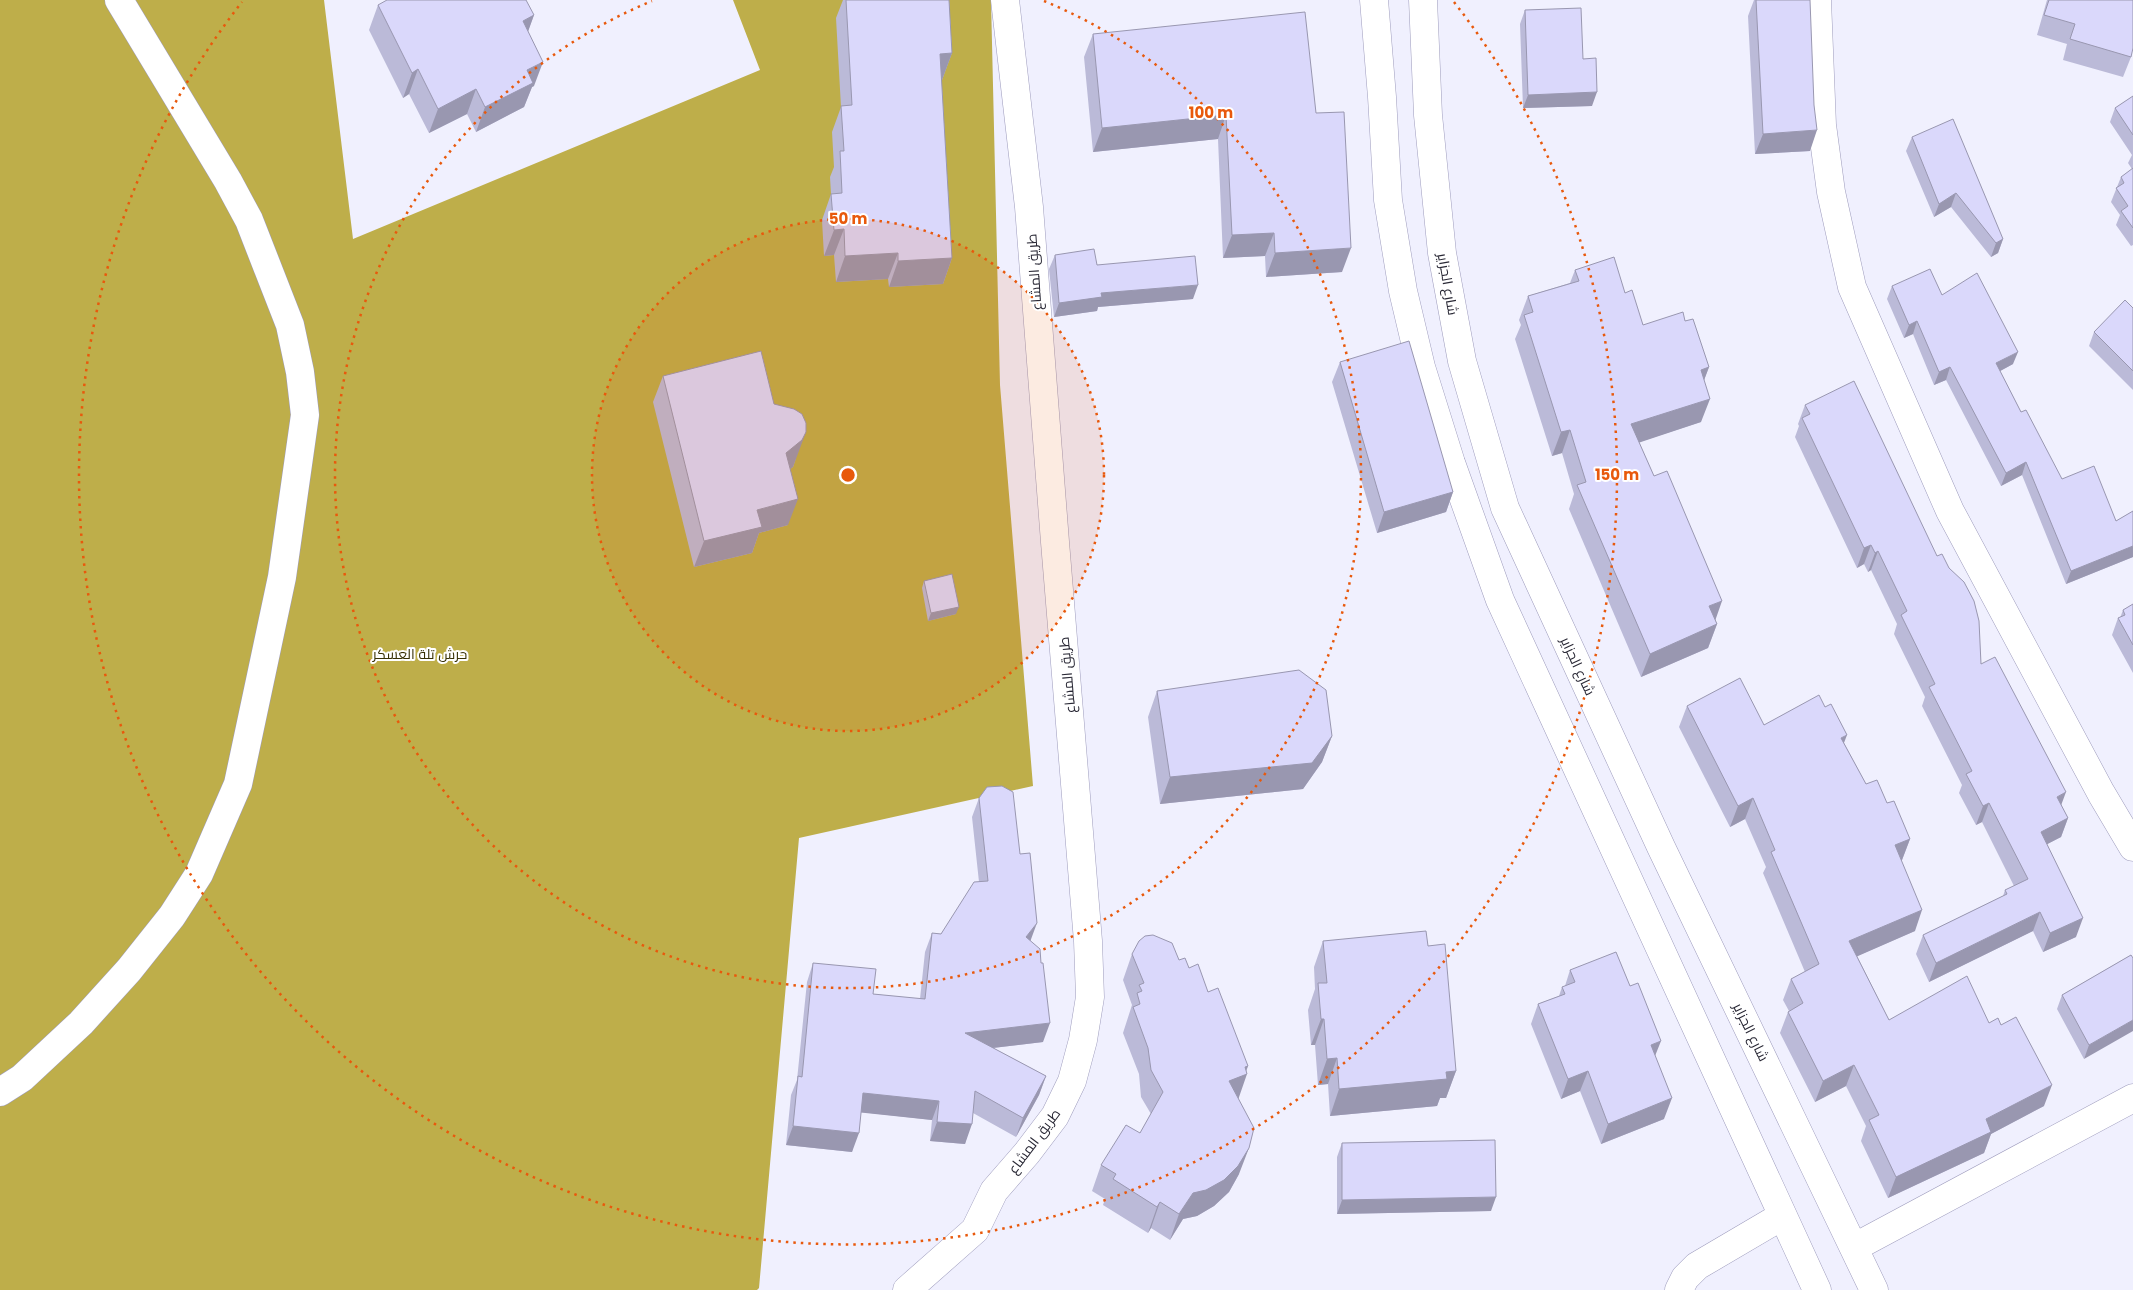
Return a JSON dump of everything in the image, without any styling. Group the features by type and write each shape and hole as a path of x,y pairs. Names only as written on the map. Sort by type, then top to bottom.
{"street":[{"path":"0,1092 22,1078 81,1023 129,970 172,916 200,874 238,784 282,577 305,415 300,372 290,325 249,220 228,181 119,0"},
{"name":"طريق المشاع","path":"907,1290 975,1230 994,1192 1055,1116 1072,1081 1090,997 1088,940 1029,207 1004,0"},
{"path":"1374,0 1388,200 1402,291 1421,367 1451,463 1500,600 1817,1290"},
{"name":"شارع الجزاير","path":"1423,0 1428,115 1442,253 1462,361 1506,508 1661,847 1855,1247 1874,1290"},
{"path":"1817,0 1822,126 1831,192 1852,287 1950,511 2133,847"},
{"path":"1855,1247 2133,1098"},
{"path":"1679,1290 1685,1278 1697,1266 1782,1216"}],"green space":[{"name":"حرش تلة العسكر","path":"0,0 324,0 353,239 760,70 733,0 991,0 1000,385 1033,786 799,838 759,1288 757,1290 0,1290"}],"building":[{"path":"387,0 526,0 534,15 523,21 543,62 527,70 533,83 485,107 476,89 438,109 418,69 412,73 378,5"},
{"path":"846,0 949,0 952,53 940,54 952,258 898,261 898,253 845,256 844,229 834,230 831,194 842,193 840,151 844,151 841,106 852,105"},
{"path":"1756,0 1810,0 1814,105 1817,130 1763,134"},
{"path":"2049,0 2133,0 2133,48 2131,57 2070,39 2075,24 2044,15"},
{"path":"1581,8 1583,59 1596,58 1597,92 1528,95 1525,10"},
{"path":"1305,12 1316,113 1344,112 1351,248 1275,253 1274,233 1232,235 1226,115 1102,128 1093,34"},
{"path":"2133,96 2133,135 2115,108"},
{"path":"1953,119 2003,239 1996,243 1956,193 1939,204 1912,137"},
{"path":"2133,168 2133,228 2121,211 2128,206 2116,188 2124,183 2121,177"},
{"path":"1094,249 1097,265 1195,256 1198,285 1101,293 1102,297 1059,303 1055,255"},
{"path":"1614,257 1625,293 1632,290 1643,325 1683,312 1685,321 1693,319 1709,367 1701,370 1710,399 1631,424 1654,476 1667,471 1722,601 1709,606 1717,624 1650,654 1577,485 1586,482 1570,430 1561,432 1524,315 1533,312 1528,296 1579,281 1575,270"},
{"path":"1930,269 1942,295 1977,273 2018,352 1996,363 2021,412 2026,410 2062,479 2094,466 2116,521 2133,511 2133,546 2071,571 2026,462 2006,473 1950,367 1939,372 1917,321 1909,325 1892,286"},
{"path":"2125,300 2133,308 2133,371 2094,332"},
{"path":"1409,341 1453,492 1384,512 1340,362"},
{"path":"761,351 774,404 794,409 802,414 806,423 806,432 802,440 786,453 798,499 757,510 762,527 704,541 663,376"},
{"path":"1854,381 1937,556 1942,554 1949,568 1964,582 1974,601 1979,621 1981,664 1995,657 2066,792 2057,797 2068,818 2041,832 2083,918 2050,933 2040,912 1936,963 1923,935 2007,894 2005,890 2028,879 1989,803 1983,806 1966,774 1972,771 1929,687 1935,684 1901,615 1907,611 1878,551 1875,553 1871,545 1864,548 1802,418 1810,414 1805,405"},
{"path":"952,574 959,607 931,613 924,581"},
{"path":"2133,604 2133,645 2118,618 2125,615 2123,610"},
{"path":"1299,670 1326,690 1332,736 1312,763 1170,777 1157,691"},
{"path":"1740,678 1764,725 1819,695 1825,707 1831,704 1847,735 1841,738 1866,784 1877,780 1887,803 1894,801 1910,839 1895,845 1922,910 1849,941 1889,1020 1967,976 1989,1023 1998,1018 2001,1025 2016,1017 2052,1085 1986,1119 1991,1132 1896,1177 1869,1120 1879,1115 1854,1065 1823,1081 1788,1012 1803,1003 1791,979 1819,964 1771,852 1775,850 1753,798 1738,806 1687,706"},
{"path":"1002,786 1013,792 1020,854 1030,853 1037,923 1026,937 1040,949 1050,1023 965,1033 1046,1076 1023,1118 975,1091 972,1124 937,1122 939,1101 863,1093 859,1133 793,1126 798,1076 802,1077 813,963 876,969 873,994 925,999 932,933 941,934 974,882 988,881 979,798 987,787"},
{"path":"1426,931 1428,946 1445,944 1456,1071 1446,1072 1447,1079 1339,1089 1337,1058 1327,1059 1324,1019 1321,1019 1318,983 1327,983 1323,941"},
{"path":"1153,935 1172,943 1179,960 1185,958 1189,968 1198,964 1208,992 1218,988 1248,1066 1245,1067 1247,1074 1229,1081 1254,1128 1249,1148 1238,1166 1224,1180 1206,1190 1193,1193 1179,1214 1160,1202 1157,1207 1113,1179 1116,1174 1101,1165 1126,1125 1140,1133 1163,1092 1151,1070 1148,1048 1133,1007 1140,1004 1137,993 1142,991 1139,985 1144,983 1132,954 1139,941 1145,936"},
{"path":"1616,952 1630,986 1638,983 1661,1041 1651,1045 1672,1098 1608,1124 1588,1071 1568,1079 1538,1004 1565,994 1562,987 1575,982 1570,970"},
{"path":"2131,955 2133,958 2133,1020 2089,1045 2062,995"},
{"path":"1495,1140 1496,1197 1342,1200 1342,1143"}]}
